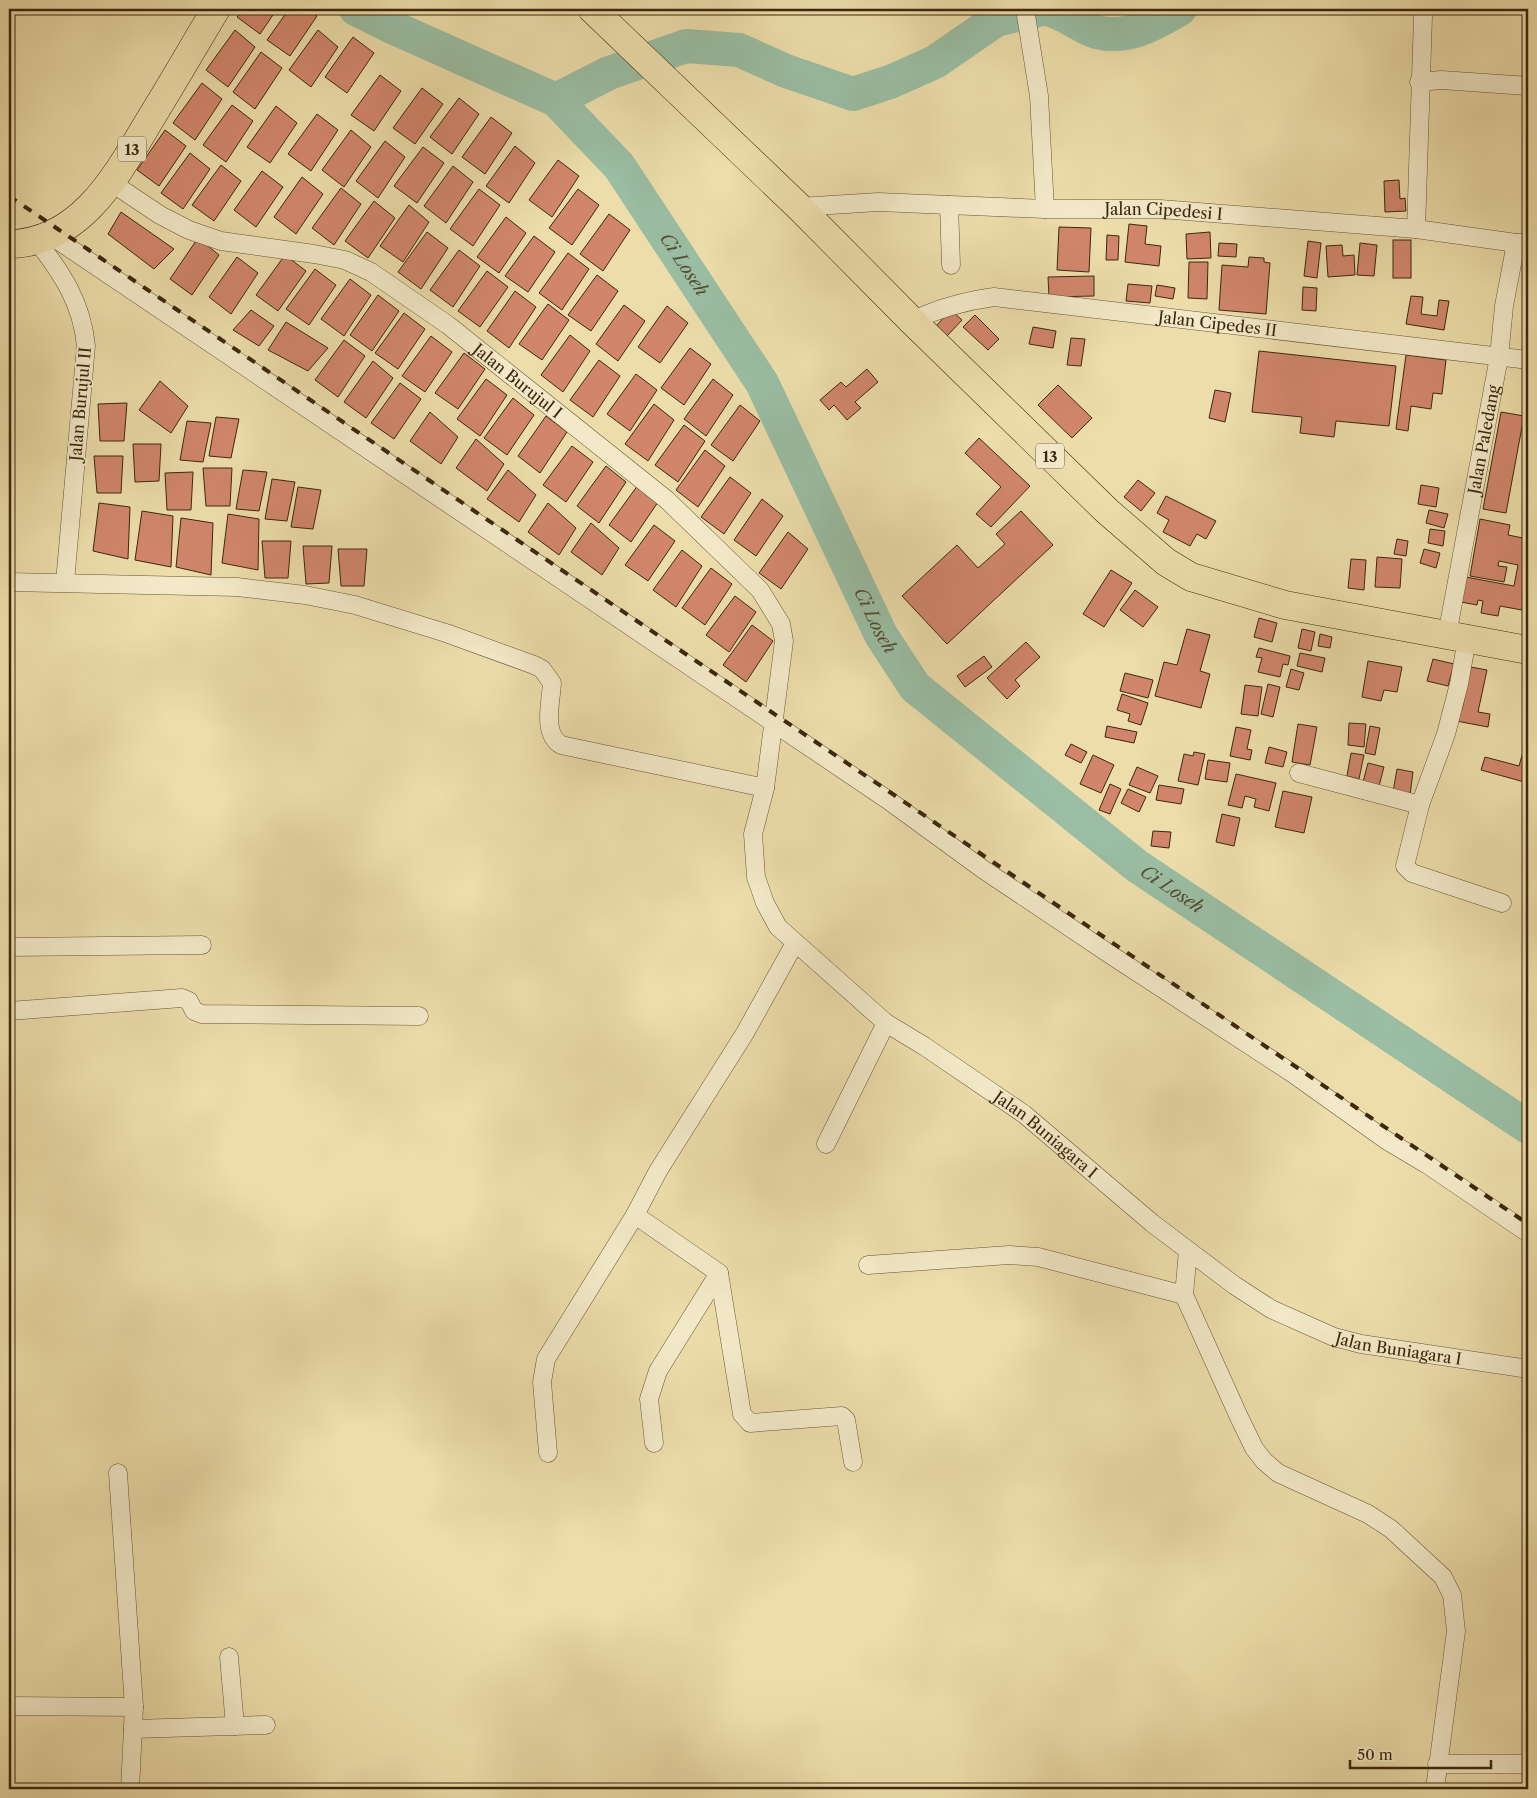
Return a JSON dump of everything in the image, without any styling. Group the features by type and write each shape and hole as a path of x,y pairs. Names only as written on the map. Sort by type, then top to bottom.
{"highway":[{"name":"13","path":"9,244 43,238 77,219 112,183 216,9"},
{"name":"13","path":"592,9 798,207 1123,527 1147,547 1191,577 1285,605 1528,650"}],"street":[{"path":"1025,9 1032,42 1039,96 1045,209"},
{"path":"1416,229 1419,82 1423,17"},
{"path":"1419,82 1441,80 1528,86"},
{"name":"Jalan Burujul I","path":"112,183 160,215 189,230 213,238 255,247 314,254 345,260 371,272 448,325 667,500 760,590 781,624 784,641 772,723"},
{"name":"Jalan Cipedesi I","path":"798,207 878,202 1045,209 1160,209 1416,229 1522,243"},
{"path":"950,205 951,266"},
{"path":"43,238 772,723 1114,957 1292,1072 1386,1140 1428,1165 1528,1233"},
{"name":"Jalan Burujul II","path":"43,238 75,299 84,324 86,346 65,582"},
{"name":"Jalan Paledang","path":"1502,903 1408,870 1405,862 1420,805 1446,734 1459,684 1457,637 1499,357 1504,306 1522,243"},
{"name":"Jalan Cipedes II","path":"912,321 938,309 964,301 994,297 1528,360"},
{"path":"9,582 237,587 305,595 355,605 446,633 542,669 552,683 550,732 554,740 561,744 765,788"},
{"name":"Jalan Buniagara I","path":"772,723 765,788 752,834 756,877 765,903 778,927 886,1023 924,1046 1024,1114 1152,1223 1234,1285 1271,1309 1334,1338 1360,1344 1528,1369"},
{"path":"1299,772 1420,805"},
{"path":"548,1453 542,1382 546,1359 634,1215 658,1171 745,1033 795,943"},
{"path":"9,947 202,945"},
{"path":"9,1011 182,998 189,1001 194,1011 202,1014 418,1016"},
{"path":"826,1144 886,1023"},
{"path":"634,1215 720,1273 744,1418 750,1423 842,1416 846,1420 853,1462"},
{"path":"1188,1251 1184,1295 1254,1448 1264,1461 1278,1473 1368,1514 1391,1529 1443,1577 1452,1595 1456,1631 1435,1789"},
{"path":"868,1265 1009,1255 1038,1257 1184,1295"},
{"path":"654,1443 649,1400 658,1371 720,1273"},
{"path":"118,1473 134,1706 130,1789"},
{"path":"229,1658 235,1726"},
{"path":"9,1706 134,1706"},
{"path":"133,1729 266,1725"},
{"path":"1437,1764 1528,1764"}],"building":[{"path":"244,9 277,9 260,34 237,17"},
{"path":"289,9 308,9 317,16 290,56 267,40"},
{"path":"235,30 255,47 228,87 206,70"},
{"path":"318,30 338,47 311,87 289,70"},
{"path":"353,37 374,53 347,93 325,77"},
{"path":"261,52 282,68 255,109 233,92"},
{"path":"380,75 401,91 374,131 351,115"},
{"path":"202,83 222,99 195,140 173,123"},
{"path":"422,88 443,104 415,144 393,128"},
{"path":"459,98 479,114 452,154 430,137"},
{"path":"232,105 253,121 226,162 203,145"},
{"path":"276,106 297,123 270,163 247,147"},
{"path":"317,114 338,130 311,171 288,154"},
{"path":"491,117 512,133 485,174 462,157"},
{"path":"165,130 186,146 159,186 137,170"},
{"path":"351,130 371,147 344,187 322,170"},
{"path":"385,141 405,157 378,198 356,181"},
{"path":"515,146 535,163 509,203 486,186"},
{"path":"423,147 444,163 417,203 394,186"},
{"path":"190,153 210,169 183,209 161,193"},
{"path":"558,160 579,176 552,217 529,200"},
{"path":"221,165 241,181 214,221 192,205"},
{"path":"453,166 473,182 446,223 424,206"},
{"path":"262,171 283,187 256,227 234,210"},
{"path":"302,177 323,194 296,234 274,217"},
{"path":"1399,180 1400,199 1405,198 1406,211 1385,212 1384,181"},
{"path":"341,188 361,204 334,245 312,228"},
{"path":"479,189 500,205 473,246 450,229"},
{"path":"578,189 599,205 572,245 549,228"},
{"path":"374,201 395,218 368,258 345,241"},
{"path":"409,205 429,222 403,262 380,246"},
{"path":"121,212 174,249 154,269 108,234"},
{"path":"609,214 630,230 603,271 580,254"},
{"path":"506,217 526,233 499,273 477,257"},
{"path":"1129,224 1147,226 1145,244 1161,246 1159,266 1125,262"},
{"path":"1059,227 1091,228 1089,272 1057,270"},
{"path":"427,232 448,248 421,289 398,272"},
{"path":"1210,232 1211,258 1187,259 1186,234"},
{"path":"1107,235 1119,236 1118,260 1106,260"},
{"path":"534,236 555,252 528,292 505,276"},
{"path":"198,238 219,255 192,295 170,279"},
{"path":"1393,240 1411,240 1411,278 1393,278"},
{"path":"1308,241 1321,243 1317,278 1304,276"},
{"path":"1219,243 1237,244 1236,257 1218,256"},
{"path":"1360,243 1377,245 1374,276 1357,275"},
{"path":"1342,245 1343,256 1354,255 1355,275 1328,277 1326,246"},
{"path":"459,250 480,266 453,307 430,290"},
{"path":"568,253 589,269 562,310 539,293"},
{"path":"285,255 306,271 278,311 256,295"},
{"path":"237,257 258,273 231,314 209,297"},
{"path":"1249,257 1264,258 1264,262 1270,263 1266,314 1219,310 1222,265 1248,267"},
{"path":"1189,262 1208,262 1207,299 1188,298"},
{"path":"315,269 336,285 309,325 286,309"},
{"path":"487,271 508,287 480,327 458,311"},
{"path":"597,275 618,291 591,331 568,315"},
{"path":"1094,276 1094,296 1049,297 1048,277"},
{"path":"350,279 371,295 344,336 321,319"},
{"path":"1128,284 1152,286 1150,303 1126,301"},
{"path":"1157,285 1175,288 1173,299 1155,296"},
{"path":"1303,287 1317,288 1316,311 1302,310"},
{"path":"515,291 536,307 509,348 487,331"},
{"path":"378,295 399,311 372,351 350,335"},
{"path":"1411,296 1423,297 1421,314 1437,316 1439,300 1449,301 1444,330 1406,324"},
{"path":"548,304 569,320 542,360 519,344"},
{"path":"624,305 645,321 618,361 596,344"},
{"path":"667,306 688,323 660,363 638,347"},
{"path":"251,310 274,326 259,346 233,330"},
{"path":"951,310 962,320 946,337 935,327"},
{"path":"404,313 425,329 398,369 375,353"},
{"path":"975,315 999,339 988,350 963,327"},
{"path":"286,322 328,348 308,371 268,350"},
{"path":"1033,327 1056,331 1053,348 1029,344"},
{"path":"570,335 590,351 563,392 541,375"},
{"path":"431,336 452,352 425,392 402,376"},
{"path":"1071,338 1085,339 1081,366 1067,365"},
{"path":"344,340 365,356 338,397 315,380"},
{"path":"690,348 711,364 684,405 661,388"},
{"path":"1259,351 1396,366 1389,426 1336,421 1334,437 1300,433 1302,417 1252,412"},
{"path":"464,353 485,369 458,409 435,393"},
{"path":"1406,355 1446,360 1442,394 1433,393 1431,409 1411,406 1408,431 1396,429"},
{"path":"599,360 620,376 593,417 570,400"},
{"path":"373,361 393,378 366,418 344,402"},
{"path":"867,369 878,382 855,402 861,408 847,420 834,405 829,410 820,400 841,382 846,387"},
{"path":"636,374 657,390 630,431 607,414"},
{"path":"486,379 507,395 480,436 457,419"},
{"path":"713,379 733,395 706,436 684,419"},
{"path":"160,381 188,406 171,433 139,410"},
{"path":"400,383 421,399 394,439 371,423"},
{"path":"1058,385 1092,418 1072,438 1038,405"},
{"path":"1215,390 1231,393 1225,422 1209,418"},
{"path":"513,398 534,415 507,455 484,438"},
{"path":"127,403 124,441 100,441 98,404"},
{"path":"654,404 674,420 648,461 625,444"},
{"path":"740,405 760,421 733,461 711,445"},
{"path":"430,412 458,437 441,464 410,441"},
{"path":"1501,412 1524,416 1506,513 1483,509"},
{"path":"546,416 567,432 540,473 518,456"},
{"path":"216,417 239,419 231,458 209,456"},
{"path":"187,421 211,423 203,462 180,460"},
{"path":"684,425 705,441 678,482 655,465"},
{"path":"979,438 1030,486 991,527 976,514 1001,487 965,453"},
{"path":"476,439 504,464 487,491 456,468"},
{"path":"133,444 161,444 159,481 135,482"},
{"path":"572,446 593,462 566,502 543,485"},
{"path":"705,450 725,466 698,507 676,490"},
{"path":"94,456 123,456 121,493 97,493"},
{"path":"606,466 626,482 599,523 577,506"},
{"path":"203,468 232,468 230,506 206,506"},
{"path":"243,470 267,472 259,511 236,509"},
{"path":"508,470 536,495 519,522 487,499"},
{"path":"193,472 191,510 167,510 165,473"},
{"path":"730,477 751,493 724,534 701,517"},
{"path":"272,479 295,482 287,521 265,519"},
{"path":"1138,480 1155,493 1141,511 1124,497"},
{"path":"638,485 658,502 631,542 609,525"},
{"path":"1421,485 1439,488 1436,507 1418,504"},
{"path":"298,487 321,490 313,529 291,527"},
{"path":"1166,496 1216,521 1206,539 1197,534 1190,546 1163,532 1169,520 1157,513"},
{"path":"762,499 783,516 756,556 734,540"},
{"path":"99,503 130,507 128,559 93,551"},
{"path":"548,503 576,528 559,555 528,532"},
{"path":"1429,510 1448,514 1444,528 1426,523"},
{"path":"142,511 173,516 171,567 135,560"},
{"path":"1021,511 1053,545 947,644 902,596 957,545 978,568 1005,544 996,534"},
{"path":"228,514 259,519 258,570 222,563"},
{"path":"181,518 213,523 211,575 176,567"},
{"path":"1480,519 1510,525 1508,535 1528,539 1528,577 1522,610 1500,606 1498,616 1481,613 1483,601 1478,600 1477,605 1461,602 1466,577 1514,586 1518,565 1499,561 1498,566 1507,567 1504,582 1470,576"},
{"path":"591,523 619,548 602,575 571,552"},
{"path":"654,525 675,541 648,581 625,565"},
{"path":"1430,529 1445,531 1443,546 1428,543"},
{"path":"788,532 808,549 781,589 759,573"},
{"path":"1397,539 1408,541 1406,556 1394,554"},
{"path":"262,541 291,541 288,578 265,578"},
{"path":"303,546 332,546 329,583 306,584"},
{"path":"338,549 367,549 364,586 341,586"},
{"path":"1424,549 1440,553 1436,568 1420,563"},
{"path":"682,550 702,566 676,607 653,590"},
{"path":"1377,557 1402,559 1400,588 1375,587"},
{"path":"1351,559 1366,560 1364,590 1348,588"},
{"path":"711,568 732,584 705,625 682,608"},
{"path":"1111,570 1132,583 1104,627 1083,614"},
{"path":"1135,590 1158,607 1143,627 1120,610"},
{"path":"735,596 756,612 729,652 706,635"},
{"path":"1259,618 1277,623 1272,642 1254,637"},
{"path":"752,625 773,641 746,682 723,665"},
{"path":"1187,629 1210,635 1200,671 1210,674 1201,708 1155,696 1164,662 1177,665"},
{"path":"1302,629 1315,632 1311,651 1298,648"},
{"path":"1320,634 1332,637 1330,648 1318,646"},
{"path":"1026,642 1040,657 1015,680 1020,686 1007,699 987,678"},
{"path":"1259,648 1290,656 1288,665 1283,664 1280,677 1258,672 1262,658 1256,657"},
{"path":"1300,653 1325,658 1322,672 1297,666"},
{"path":"984,656 992,667 965,687 957,676"},
{"path":"1433,659 1454,664 1448,686 1427,681"},
{"path":"1368,661 1402,667 1397,692 1384,690 1381,701 1362,697"},
{"path":"1471,667 1487,670 1478,712 1490,714 1488,727 1451,720 1453,707 1462,709"},
{"path":"1291,669 1304,673 1299,690 1286,687"},
{"path":"1125,673 1153,680 1148,698 1120,691"},
{"path":"1268,684 1280,687 1273,717 1261,714"},
{"path":"1245,685 1262,687 1258,716 1241,714"},
{"path":"1122,694 1148,703 1141,725 1128,721 1130,714 1117,710"},
{"path":"1349,723 1366,724 1364,747 1348,745"},
{"path":"1298,724 1317,727 1310,765 1292,762"},
{"path":"1107,726 1137,732 1134,743 1105,737"},
{"path":"1370,726 1380,728 1375,755 1365,753"},
{"path":"1236,727 1251,730 1247,749 1252,750 1250,760 1230,756"},
{"path":"1528,734 1528,783 1481,770 1485,757 1519,766"},
{"path":"1071,744 1087,752 1081,763 1065,755"},
{"path":"1269,747 1287,752 1283,767 1265,763"},
{"path":"1194,752 1205,754 1198,785 1178,781 1184,754 1193,756"},
{"path":"1351,753 1364,755 1359,779 1347,776"},
{"path":"1093,755 1114,765 1101,793 1080,784"},
{"path":"1208,760 1230,763 1227,782 1205,779"},
{"path":"1368,763 1384,767 1379,786 1363,782"},
{"path":"1137,767 1158,776 1150,793 1129,785"},
{"path":"1397,769 1413,772 1410,795 1393,792"},
{"path":"1236,774 1276,783 1269,811 1254,807 1256,799 1245,796 1242,808 1228,805"},
{"path":"1110,784 1121,789 1110,814 1099,810"},
{"path":"1159,785 1184,789 1181,804 1156,800"},
{"path":"1128,789 1146,797 1139,812 1121,803"},
{"path":"1283,791 1312,797 1304,833 1275,827"},
{"path":"1222,814 1240,818 1234,846 1216,842"},
{"path":"1153,831 1171,832 1169,848 1151,846"}],"waterway":[{"name":"Ci Loseh","path":"356,9 556,100 619,166 762,383 881,635 915,687 1137,866 1528,1127"},
{"path":"556,100 609,73 686,46 739,50 786,71 853,94 890,82 935,62 996,20 1043,9"},
{"path":"1048,9 1091,30 1108,34 1119,34 1140,29 1180,9"}],"railway":[{"path":"9,196 1528,1224"}]}
